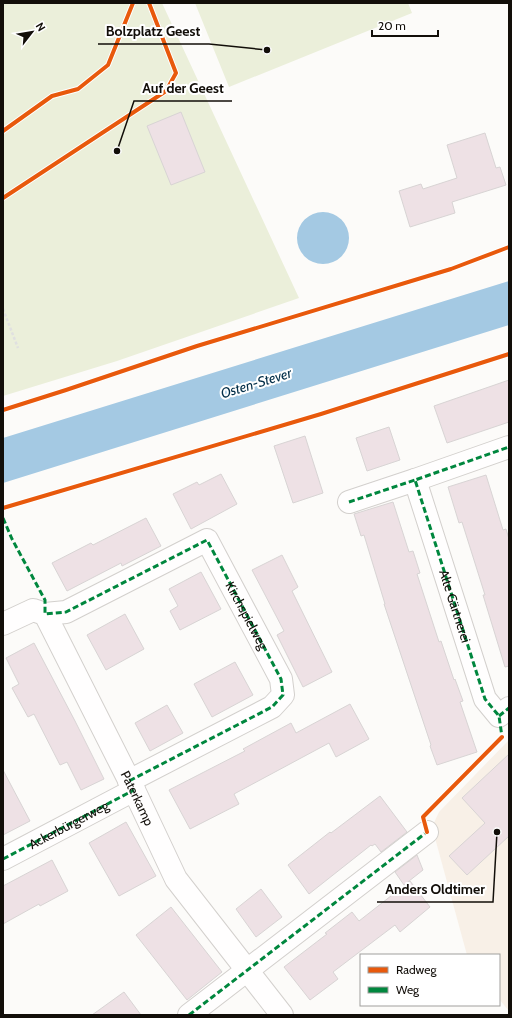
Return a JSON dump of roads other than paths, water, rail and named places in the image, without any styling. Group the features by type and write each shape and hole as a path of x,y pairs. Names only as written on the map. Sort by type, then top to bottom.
{"street":[{"path":"349,502 509,447"},
{"name":"Alte Gärtnerei","path":"415,480 485,699 499,716 509,708"},
{"name":"Kirchspielweg","path":"45,614 66,612 207,540 281,679 283,694 272,707 131,785"},
{"path":"3,624 33,610 45,614"},
{"name":"Paterkamp","path":"45,614 131,785 176,879 282,1015"},
{"name":"Ackerbürgerweg","path":"3,859 131,785"},
{"path":"189,1015 427,832"}],"water":[{"path":"318,212 328,212 342,219 349,233 349,243 342,257 328,264 318,264 308,260 301,253 297,243 297,233 301,223 308,216"},
{"name":"Osten-Stever","path":"509,281 509,325 3,483 3,438"}],"place":[{"name":"Bolzplatz Geest","path":"267,50"},
{"name":"Auf der Geest","path":"117,151"},
{"name":"Anders Oldtimer","path":"497,832"}]}
